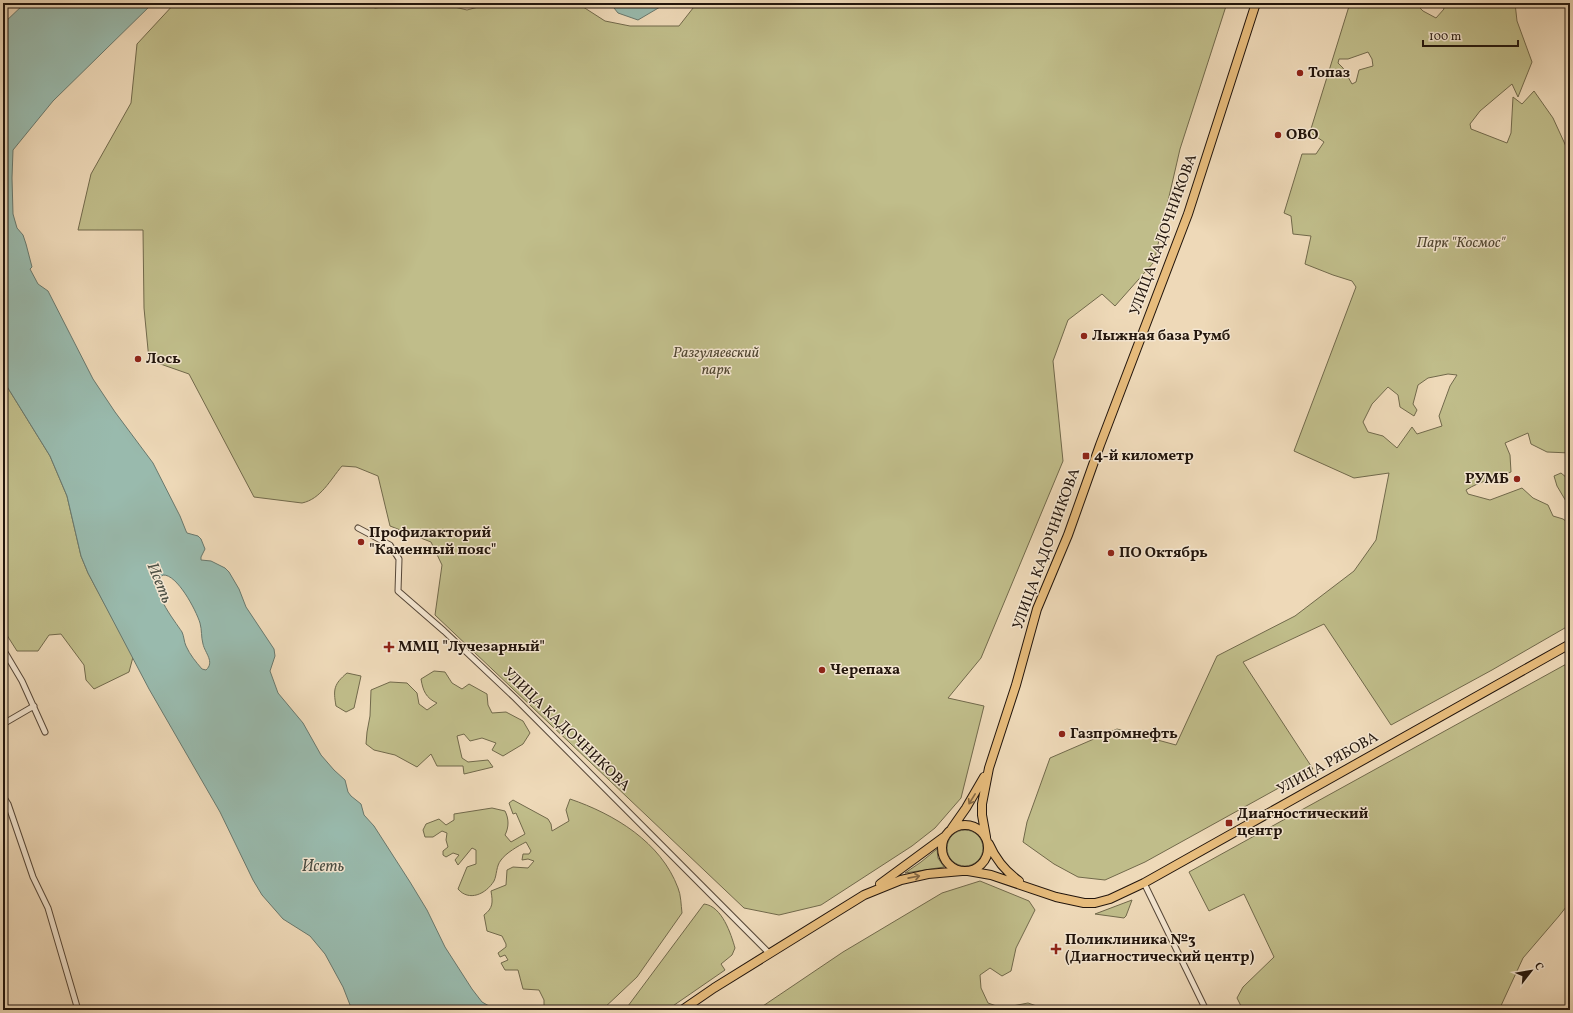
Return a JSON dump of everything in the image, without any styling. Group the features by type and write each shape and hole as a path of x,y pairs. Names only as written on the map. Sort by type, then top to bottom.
{"main road":[{"name":"УЛИЦА КАДОЧНИКОВА","path":"989,768 1016,685 1038,609 1068,535 1100,445 1188,214 1256,3"},
{"name":"УЛИЦА РЯБОВА","path":"1028,887 1071,902 1088,903 1110,899 1144,883 1570,644"},
{"path":"682,1010 864,895 944,837 952,829 976,793 989,768"},
{"path":"944,837 942,848 944,859 952,867 965,871 978,867 986,859 988,848 982,815 982,804 989,768"},
{"path":"952,829 957,826 968,825 978,829 987,840 994,855 1004,869 1028,887"},
{"path":"864,895 901,880 928,874 965,871 984,873 1028,887"}],"street":[{"name":"УЛИЦА КАДОЧНИКОВА","path":"358,528 390,545 399,559 398,591 444,631 514,698 770,953"},
{"path":"3,649 34,706 46,732"},
{"path":"3,724 34,706"},
{"path":"3,796 8,804 32,877 48,908 78,1010"},
{"path":"1144,883 1206,1010"}],"green space":[{"name":"Разгуляевский парк","path":"175,3 366,3 375,8 412,3 438,3 467,10 493,3 577,3 605,21 630,26 679,26 697,3 1227,3 1180,149 1154,262 1115,306 1102,294 1068,320 1053,361 1063,461 981,658 948,698 984,706 961,798 935,828 912,846 821,905 779,915 744,908 435,615 442,565 431,542 390,526 378,476 356,467 342,466 325,488 315,498 309,501 302,503 254,497 189,374 149,360 144,308 143,230 78,230 91,174 131,103 137,44"},
{"name":"Парк \"Космос\"","path":"1350,3 1415,3 1423,11 1436,18 1444,9 1442,3 1515,3 1517,21 1532,62 1518,97 1512,84 1480,111 1470,124 1471,129 1507,143 1511,133 1513,97 1522,104 1534,91 1553,118 1570,155 1570,453 1547,452 1531,444 1528,433 1505,443 1510,455 1511,472 1482,482 1466,490 1468,494 1490,500 1522,488 1533,498 1548,505 1553,516 1563,519 1570,524 1570,625 1492,670 1391,725 1324,624 1243,662 1313,769 1145,862 1105,880 1078,877 1054,864 1023,842 1027,822 1050,758 1117,729 1176,745 1217,656 1295,616 1354,571 1376,540 1389,473 1354,478 1294,451 1356,287 1352,281 1305,264 1311,236 1293,234 1291,216 1284,213 1302,154 1316,154 1324,142 1310,132","holes":["1368,52 1372,59 1373,66 1359,70 1356,82 1352,84 1343,68 1338,63 1339,59 1348,59","1448,374 1457,375 1450,386 1439,416 1442,426 1417,434 1412,427 1397,448 1383,436 1368,432 1363,422 1372,404 1388,387 1398,395 1400,407 1414,416 1417,410 1413,404 1418,385 1428,378"]},
{"path":"3,380 50,456 67,496 81,556 88,573 133,657 129,672 94,689 86,680 84,665 61,634 49,635 38,651 17,651 3,629"},
{"path":"1561,473 1567,478 1570,478 1570,508 1557,486 1554,476"},
{"path":"1570,662 1570,902 1523,958 1499,1010 1243,1010 1237,998 1243,987 1274,957 1244,894 1209,911 1189,872"},
{"path":"434,671 445,672 452,683 462,689 469,684 487,694 488,705 492,713 506,712 523,721 530,733 523,744 503,756 492,750 496,743 482,738 470,741 464,734 457,736 462,758 468,762 488,760 493,767 464,774 463,766 437,766 431,754 417,767 395,755 374,750 366,744 370,716 371,690 390,682 407,683 417,693 419,704 427,710 437,703 430,699 426,694 421,679"},
{"path":"347,673 361,676 354,708 346,712 336,706 335,691 339,680"},
{"path":"570,799 587,805 619,822 648,844 660,857 670,872 678,888 680,897 682,913 637,977 602,1010 544,1010 544,1000 539,990 523,989 518,970 505,970 501,963 508,960 505,955 500,957 498,953 506,947 506,944 502,936 487,931 484,915 492,905 491,891 506,885 507,870 513,867 528,868 534,861 528,859 522,860 523,854 529,854 531,851 526,842 503,857 498,865 494,881 487,890 472,896 462,893 458,889 467,867 476,864 476,850 472,848 458,865 455,860 459,855 453,853 446,857 443,855 443,851 448,847 446,840 447,833 442,831 433,837 425,837 423,830 426,824 439,819 446,825 454,820 454,814 492,808 505,811 508,823 505,835 511,842 525,834 516,813 513,814 509,803 513,800 548,819 551,824 552,831 569,821 566,810"},
{"path":"969,830 978,835 982,841 982,855 978,861 969,866 961,866 952,861 948,855 947,844 952,835 958,831"},
{"path":"937,849 938,858 944,867 905,873 921,862"},
{"path":"980,881 1029,901 1035,910 1016,948 1011,971 1002,976 990,968 980,975 981,988 988,1003 1002,1008 1028,1003 1048,1010 757,1010 843,952 942,893"},
{"path":"1132,900 1124,918 1095,914"},
{"path":"704,904 710,906 721,915 728,928 735,948 732,955 721,964 725,970 667,1010 625,1010"}],"water":[{"name":"Исеть","path":"25,3 153,3 53,101 13,150 13,214 17,228 23,235 26,244 32,267 30,269 38,284 48,291 93,379 115,412 153,463 187,533 198,536 201,539 205,549 201,560 211,561 225,568 239,589 246,607 274,649 275,656 270,671 278,693 303,723 321,755 345,780 348,792 361,804 364,815 374,826 410,882 427,910 445,947 472,989 482,1002 496,1010 352,1010 343,987 325,954 310,936 283,919 262,895 253,880 220,812 149,689 88,573 81,556 67,496 50,456 3,380 3,24","holes":["163,575 168,576 180,586 198,617 201,626 203,644 210,661 209,667 206,670 202,669 189,652 182,632 168,612 160,595 158,587 159,580"]},
{"path":"610,3 664,3 638,20 618,13"}],"place":[{"name":"Топаз","path":"1300,73"},
{"name":"ОВО","path":"1278,135"},
{"name":"Лыжная база Румб","path":"1084,336"},
{"name":"Лось","path":"138,359"},
{"name":"4-й километр","path":"1086,456"},
{"name":"РУМБ","path":"1517,479"},
{"name":"Профилакторий \"Каменный пояс\"","path":"361,542"},
{"name":"ПО Октябрь","path":"1111,553"},
{"name":"ММЦ \"Лучезарный\"","path":"389,647"},
{"name":"Черепаха","path":"822,670"},
{"name":"Газпромнефть","path":"1062,734"},
{"name":"Диагностический центр","path":"1229,823"},
{"name":"Поликлиника №3 (Диагностический центр)","path":"1056,949"}]}
